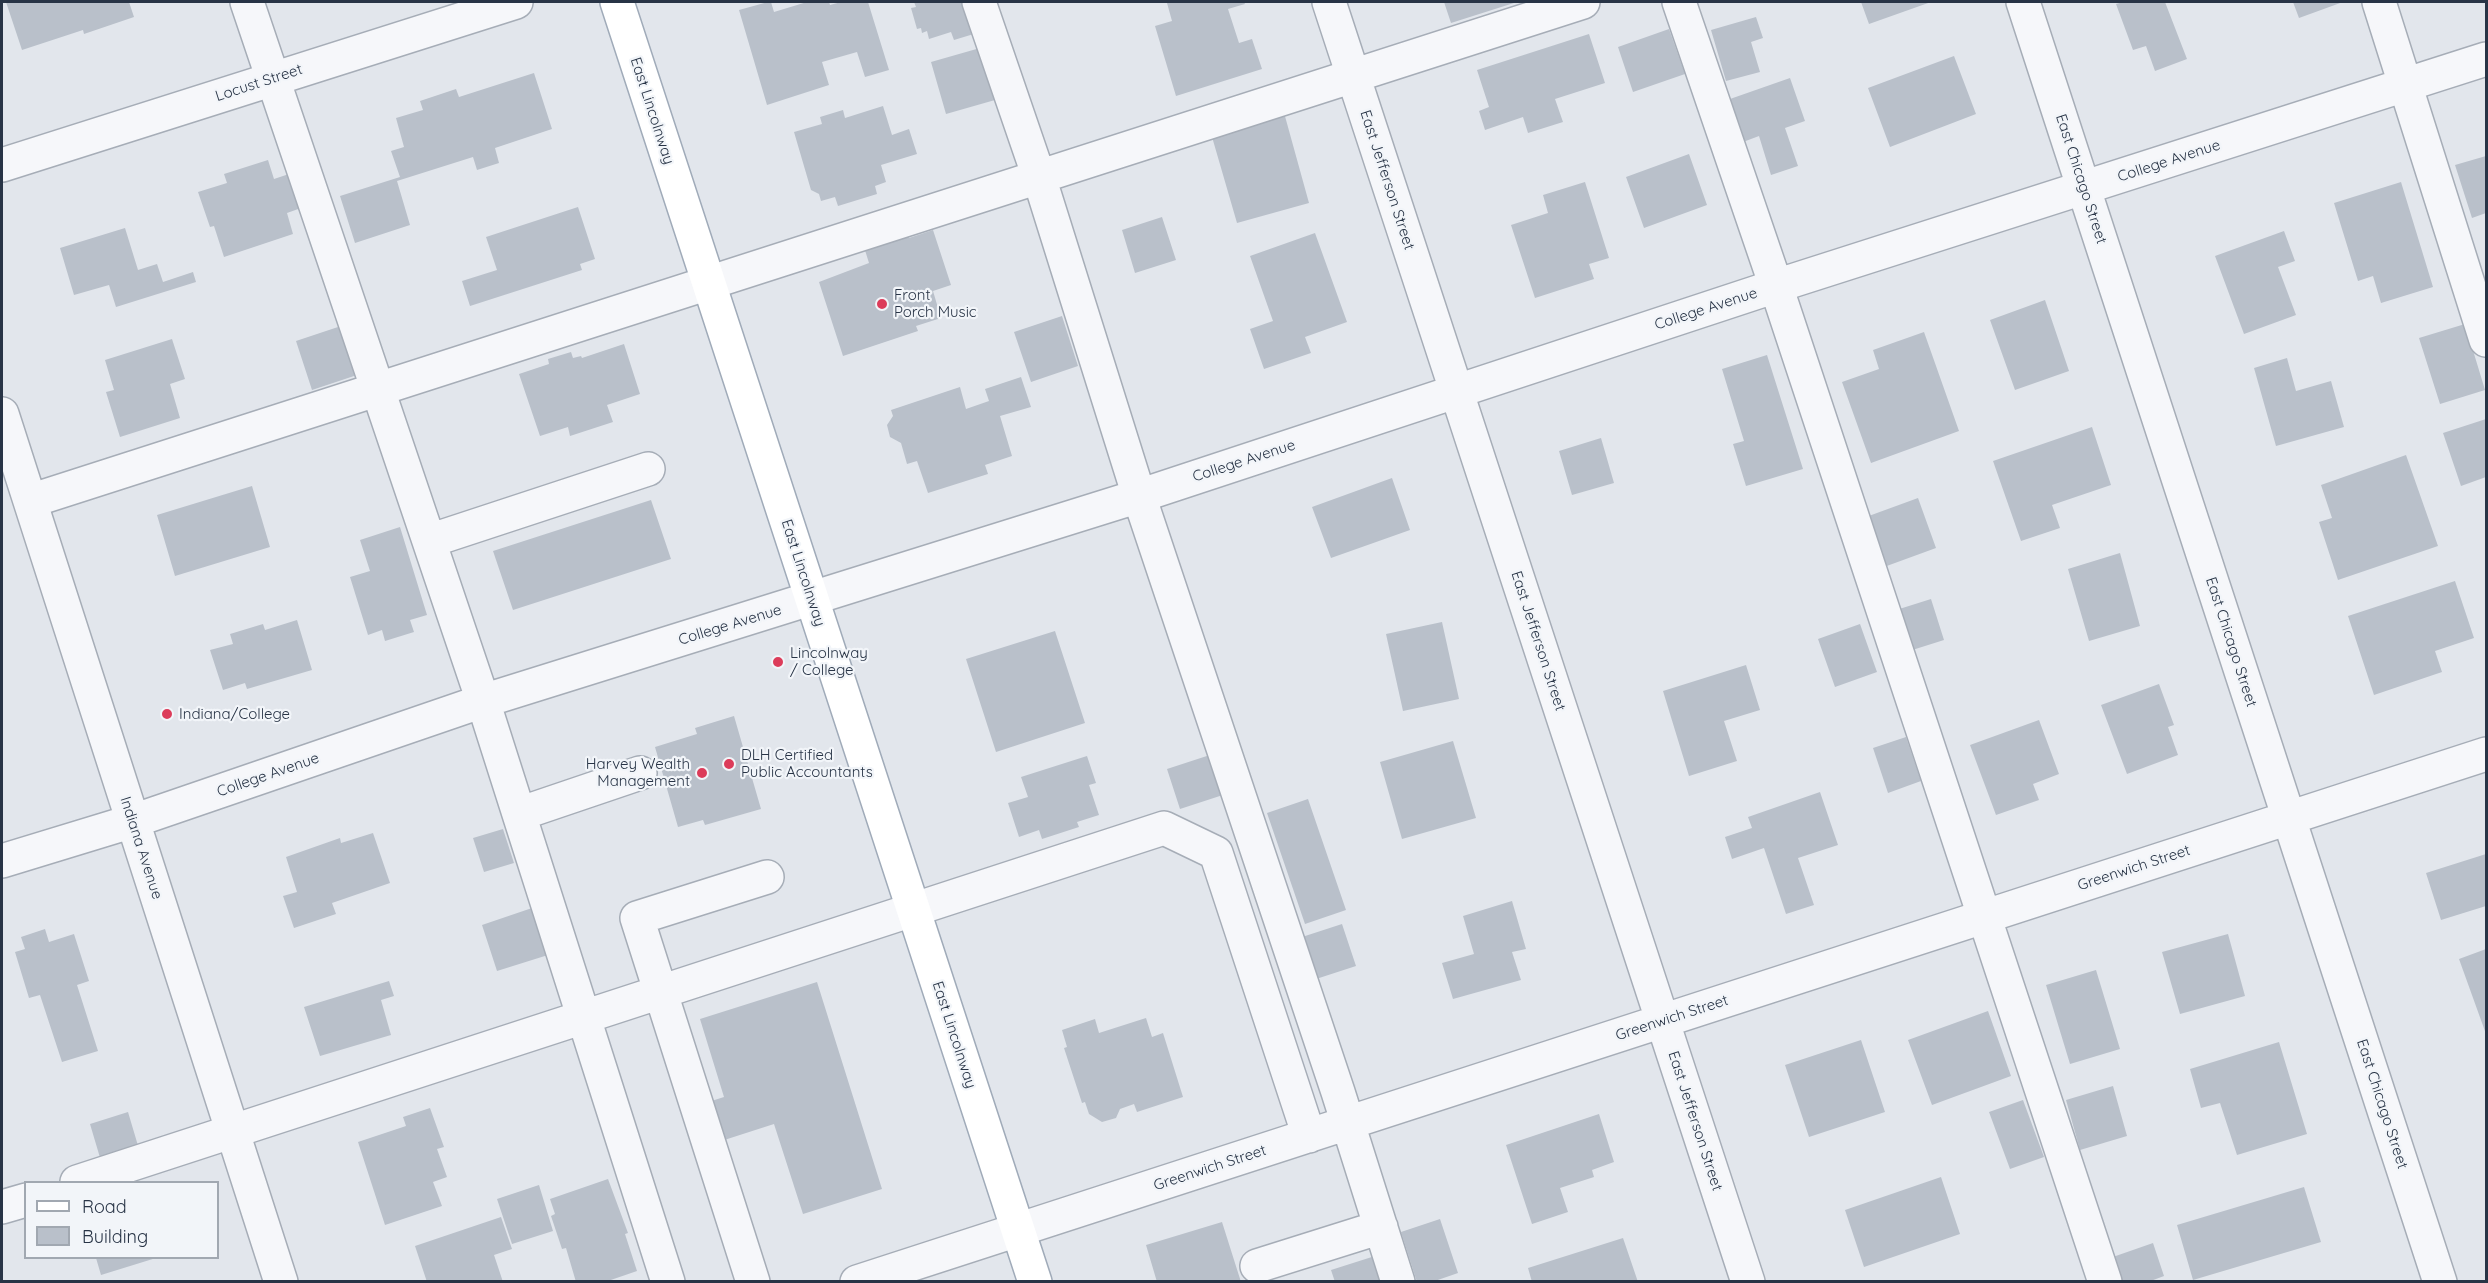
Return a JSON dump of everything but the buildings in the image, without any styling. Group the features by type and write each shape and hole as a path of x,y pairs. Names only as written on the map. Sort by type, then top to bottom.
{"main road":[{"name":"East Lincolnway","path":"617,2 1035,1281"}],"street":[{"path":"247,2 483,701 668,1281"},
{"name":"Locust Street","path":"2,165 516,2"},
{"path":"979,2 1039,177 1140,496 1348,1123 1398,1281"},
{"name":"East Jefferson Street","path":"1329,2 1748,1281"},
{"path":"30,501 1583,2"},
{"path":"1679,2 1776,286 2105,1281"},
{"name":"East Chicago Street","path":"2023,2 2440,1281"},
{"path":"2379,2 2487,340"},
{"name":"College Avenue","path":"2,861 133,821 483,701 1140,496 1456,390 2487,58"},
{"name":"Indiana Avenue","path":"5,434 30,501 281,1281"},
{"path":"429,541 648,469"},
{"name":"Greenwich Street","path":"857,1281 2487,754"},
{"path":"519,814 640,773"},
{"path":"80,1181 1164,828 1216,853 1309,1136"},
{"path":"753,1281 637,918 768,877"},
{"path":"2,1208 24,1201"},
{"path":"1257,1266 1380,1227"}],"place":[{"name":"Front Porch Music","path":"882,304"},
{"name":"Lincolnway / College","path":"778,662"},
{"name":"Indiana/College","path":"167,714"},
{"name":"DLH Certified Public Accountants","path":"729,764"},
{"name":"Harvey Wealth Management","path":"702,773"}]}
